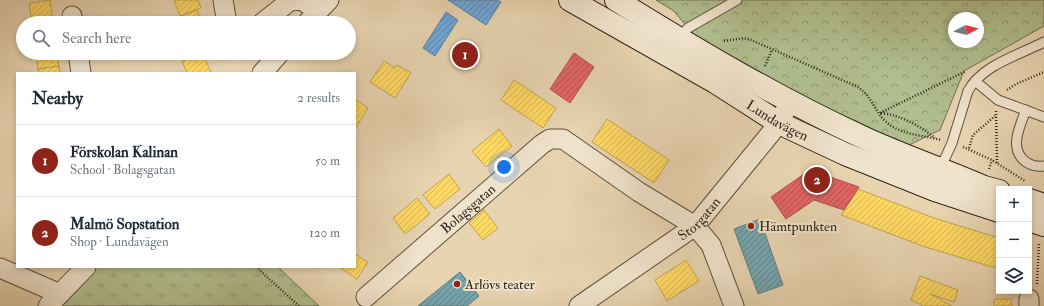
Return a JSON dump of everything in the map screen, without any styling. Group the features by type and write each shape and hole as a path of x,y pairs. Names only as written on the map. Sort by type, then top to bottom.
{"main road":[{"name":"Lundavägen","path":"570,0 716,82 779,123 845,154 937,179 996,190"},
{"name":"Lundavägen","path":"616,0 678,38 791,102 861,137 937,179 996,208"},
{"path":"1032,194 1044,205"},
{"path":"1031,222 1041,232"}],"street":[{"path":"223,0 226,16"},
{"path":"271,16 290,1 302,0 318,12"},
{"path":"79,60 81,72"},
{"path":"263,72 274,60"},
{"name":"Storgatan","path":"579,306 695,226 779,123 791,102"},
{"name":"Bolagsgatan","path":"366,297 542,144 550,139 563,139 639,192 695,226 711,245 734,306"},
{"path":"0,268 54,300 85,268"}],"lane":[{"path":"678,38 688,28 737,0"},
{"path":"937,179 952,143 968,91 975,81 986,72 1044,42"},
{"path":"975,81 998,100 1044,117"},
{"path":"1026,110 1017,133 1016,147 1022,159 1031,166 1044,166"}],"path":[{"path":"772,50 858,87 868,94 880,113 889,124 904,132 936,138 918,125 897,116 880,113"},
{"path":"880,113 967,70 975,81"},
{"path":"996,163 995,116 998,100 1002,94 1016,84 1044,72"},
{"path":"995,116 973,135 969,148 996,163 1023,186"},
{"path":"1029,302 1037,288 1041,232"},
{"path":"257,268 299,306"}],"green space":[{"path":"656,0 1044,0 1044,26 964,71 940,130 907,146 861,131 703,46 674,11"},
{"path":"95,268 279,268 319,306 58,306"}],"building: Homes":[{"path":"50,0 52,16 31,16 29,3"},
{"path":"174,0 198,0 201,8 180,16"},
{"path":"197,10 199,16 181,16"},
{"path":"37,60 58,60 59,66 38,69"},
{"path":"206,60 211,72 187,72 182,61"},
{"path":"384,61 395,68 397,65 411,73 395,98 370,82"},
{"path":"59,66 60,72 39,72 38,69"},
{"path":"514,80 556,108 543,128 501,100"},
{"path":"356,100 368,108 356,127"},
{"path":"607,119 669,160 654,183 592,142"},
{"path":"499,129 512,146 486,167 472,151"},
{"path":"449,174 460,189 435,209 423,195"},
{"path":"858,189 934,218 996,237 996,268 925,247 841,215"},
{"path":"417,198 430,214 405,234 393,218"},
{"path":"484,210 498,228 483,240 469,223"},
{"path":"356,255 368,262 357,279 340,268 356,268"},
{"path":"686,260 699,281 667,301 655,280"},
{"path":"920,276 958,290 954,302 930,294 952,306 923,306 911,300"},
{"path":"994,299 1011,299 1012,306 994,306"}],"building: Shops":[{"path":"574,53 594,67 570,103 550,89"},
{"path":"810,170 859,187 844,210 814,200 786,219 771,197"}],"building: Schools":[{"path":"448,0 497,0 501,2 486,25"},
{"path":"446,12 458,20 435,56 423,48"}],"building: Public":[{"path":"760,219 783,285 758,294 734,229"},
{"name":"Arlövs teater","path":"460,272 479,296 467,306 418,306"}],"place":[{"name":"Förskolan Kalinan","path":"465,55"},
{"name":"Malmö Sopstation","path":"817,180"},
{"name":"Hämtpunkten","path":"751,226"},
{"name":"Arlövs teater","path":"457,284"}]}
